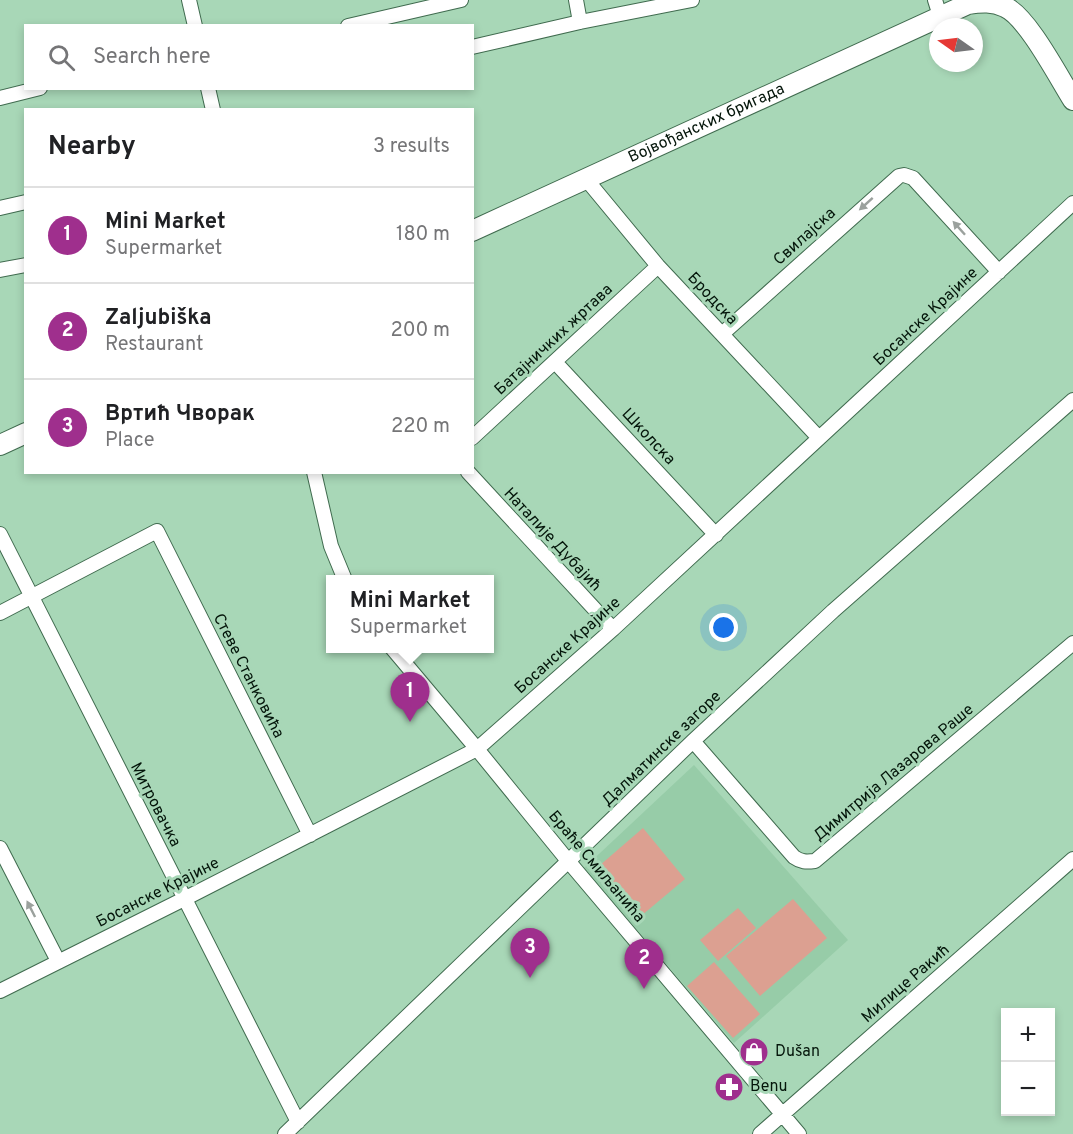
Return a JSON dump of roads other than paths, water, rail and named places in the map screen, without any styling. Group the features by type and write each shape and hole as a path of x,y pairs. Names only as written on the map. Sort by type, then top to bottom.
{"street":[{"path":"189,0 195,24"},
{"path":"357,24 461,0"},
{"path":"576,0 580,22"},
{"path":"474,47 580,22 692,0"},
{"name":"Војвођанских бригада","path":"474,230 586,179 938,8 981,2 1007,7 1029,29 1073,100"},
{"path":"0,98 32,90"},
{"path":"208,90 213,108"},
{"name":"Свилајска","path":"722,334 899,176 913,178 999,272"},
{"name":"Бродска","path":"586,179 658,266 819,438"},
{"path":"0,208 24,202"},
{"name":"Босанске Крајине","path":"0,991 477,749 716,535 1073,203"},
{"path":"0,270 24,265"},
{"name":"Батајничких жртава","path":"474,436 658,266"},
{"name":"Школска","path":"555,362 716,535"},
{"name":"Далматинске загоре","path":"285,1134 693,741 833,610 1073,400"},
{"path":"0,445 24,435"},
{"path":"314,474 331,546 343,575"},
{"name":"Наталије Дубајић","path":"470,474 613,629"},
{"name":"Стеве Станковића","path":"31,597 157,531 310,835"},
{"name":"Митровачка","path":"0,534 298,1122"},
{"path":"0,613 31,597"},
{"name":"Димитрија Лазарова Раше","path":"693,741 794,857 807,862 815,861 1073,643"},
{"name":"Браће Смиљанића","path":"396,653 799,1134"},
{"path":"0,848 58,961"},
{"name":"Милице Ракић","path":"760,1134 1073,859"}],"place":[{"name":"Mini Market","path":"410,722"},
{"name":"Вртић Чворак","path":"530,978"},
{"name":"Zaljubiška","path":"644,989"},
{"name":"Dušan","path":"754,1052"},
{"name":"Benu","path":"729,1087"}]}
